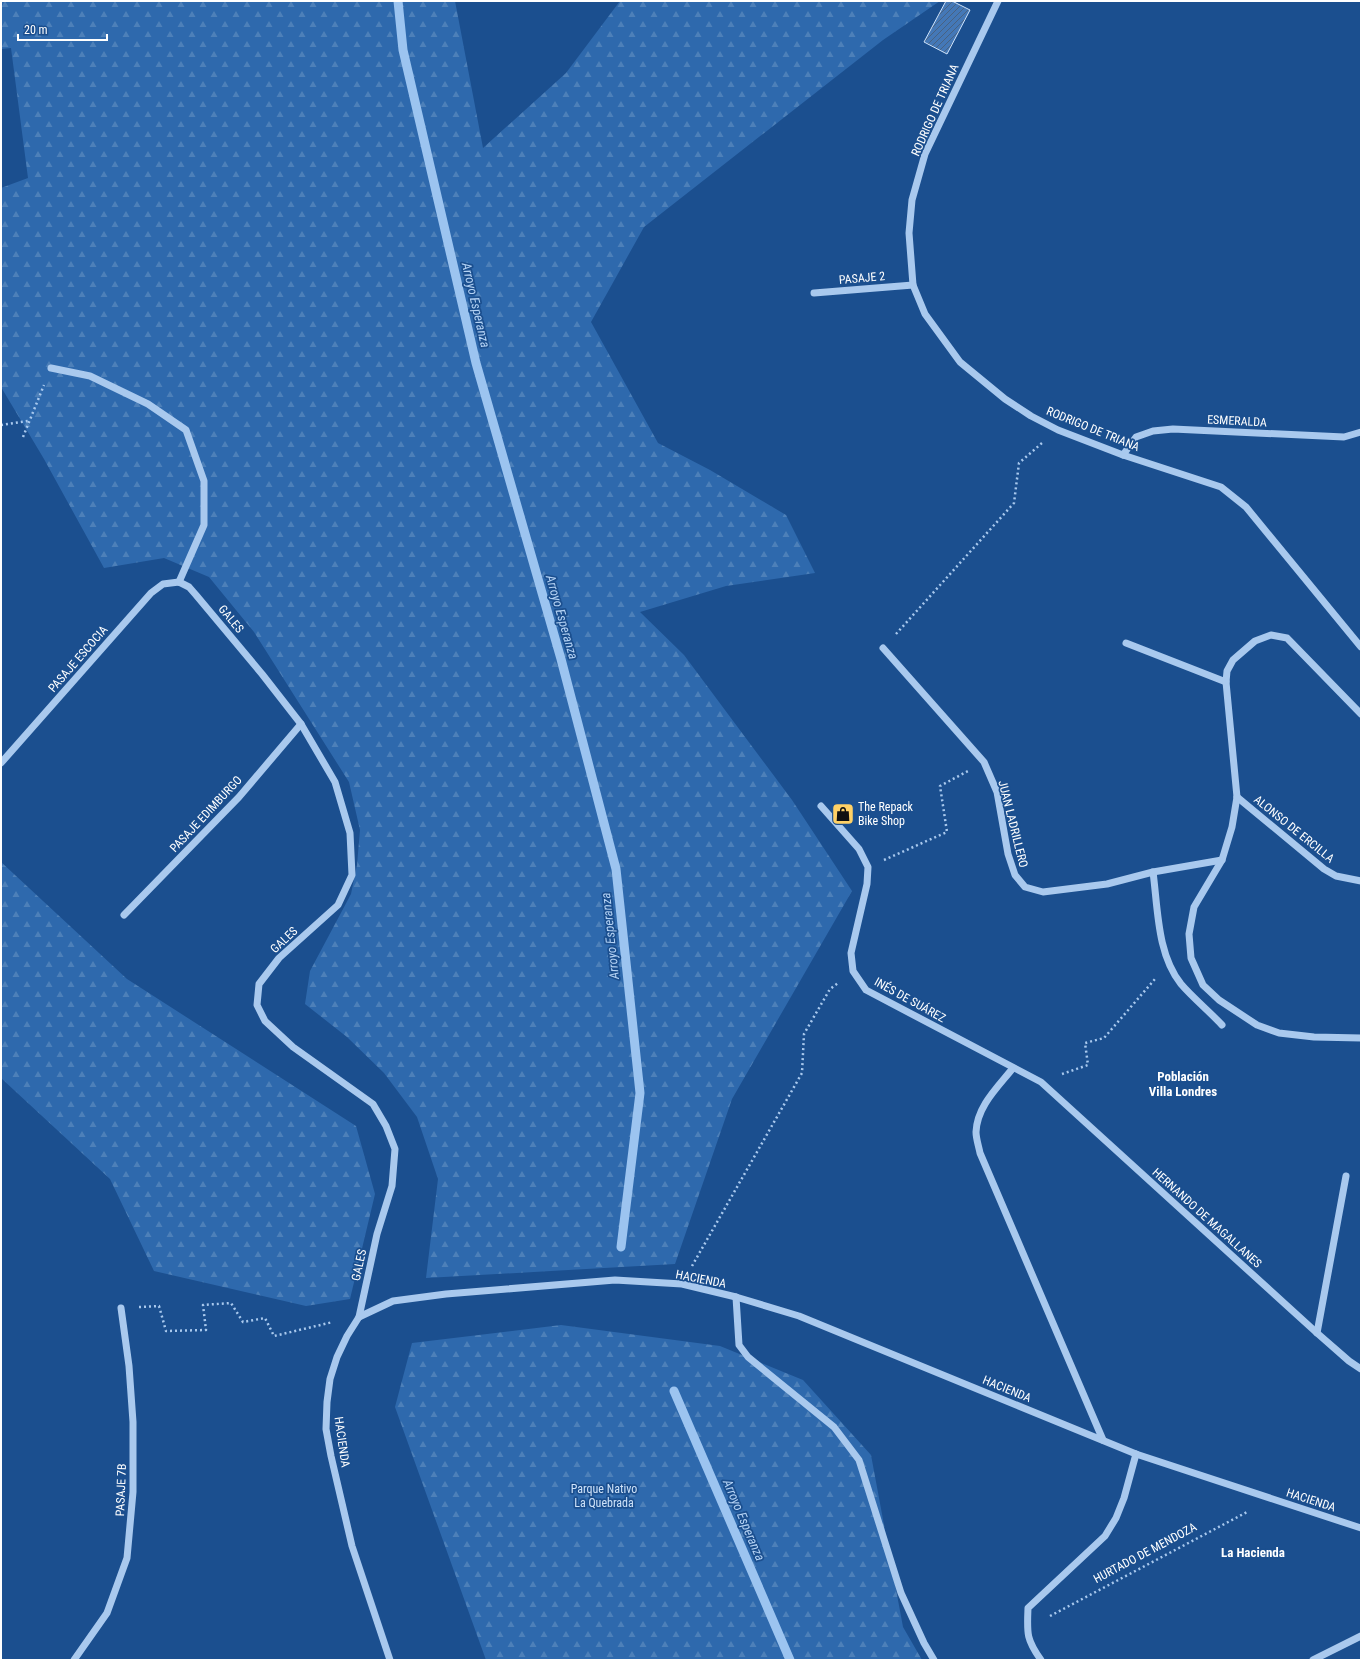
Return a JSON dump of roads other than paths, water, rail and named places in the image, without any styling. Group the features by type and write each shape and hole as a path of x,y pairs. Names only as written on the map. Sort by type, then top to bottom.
{"street":[{"name":"RODRIGO DE TRIANA","path":"998,1 925,154 912,200 909,233 913,285 925,314 960,362 1005,399 1058,430 1123,455 1221,487 1246,507 1361,647"},
{"name":"PASAJE 2","path":"814,293 913,285"},
{"path":"51,368 90,376 148,404 186,430 204,481 204,525 179,582"},
{"name":"ESMERALDA","path":"1123,455 1136,437 1153,431 1173,428 1344,437 1361,432"},
{"name":"GALES","path":"179,582 189,587 201,601 262,674 300,724 335,782 350,834 352,875 338,905 279,958 259,984 257,1005 265,1021 293,1047 373,1104 386,1126 394,1149 392,1186 377,1234 359,1316"},
{"name":"PASAJE ESCOCIA","path":"1,763 151,593 163,584 179,582"},
{"path":"1361,714 1287,638 1271,635 1255,641 1233,660 1227,671 1226,682 1237,797 1232,827 1222,860 1194,907 1189,934 1191,958 1203,985 1238,1014 1257,1025 1279,1033 1314,1037 1361,1038"},
{"path":"1126,643 1226,682"},
{"name":"JUAN LADRILLERO","path":"883,648 984,762 997,792 1008,854 1015,875 1025,887 1043,892 1107,884 1153,872 1222,860"},
{"name":"PASAJE EDIMBURGO","path":"124,915 239,798 300,724"},
{"name":"ALONSO DE ERCILLA","path":"1237,797 1324,869 1336,876 1361,882"},
{"name":"INÉS DE SUÁREZ","path":"821,806 859,849 868,867 867,884 851,953 853,971 866,990 1041,1082"},
{"path":"1153,872 1162,938 1169,963 1181,983 1222,1025"},
{"path":"1013,1068 992,1093 980,1114 976,1132 980,1153 1103,1440"},
{"name":"HERNANDO DE MAGALLANES","path":"1041,1082 1317,1333 1349,1361 1361,1369"},
{"path":"1317,1333 1346,1176"},
{"name":"HACIENDA","path":"390,1660 352,1546 330,1456 326,1429 330,1379 344,1343 359,1316 392,1301 446,1294 616,1280 682,1284 736,1297 799,1316 1136,1454 1361,1528"},
{"path":"736,1297 740,1345 748,1357 834,1427 859,1460 901,1593 924,1643 934,1660"},
{"name":"PASAJE 7B","path":"74,1660 107,1613 127,1558 133,1492 133,1422 129,1366 121,1308"},
{"name":"HURTADO DE MENDOZA","path":"1041,1660 1030,1645 1027,1627 1028,1608 1105,1536 1124,1498 1136,1454"},
{"path":"1313,1660 1361,1636"}],"waterway":[{"name":"Arroyo Esperanza","path":"398,1 403,50 476,363 561,659 616,869 640,1093 621,1247"},
{"name":"Arroyo Esperanza","path":"674,1391 790,1660"}],"place":[{"name":"The Repack Bike Shop","path":"843,814"}],"district":[{"name":"Población Villa Londres","path":"1183,1084"},
{"name":"La Hacienda","path":"1253,1552"}],"park label":[{"name":"Parque Nativo La Quebrada","path":"604,1496"}]}
